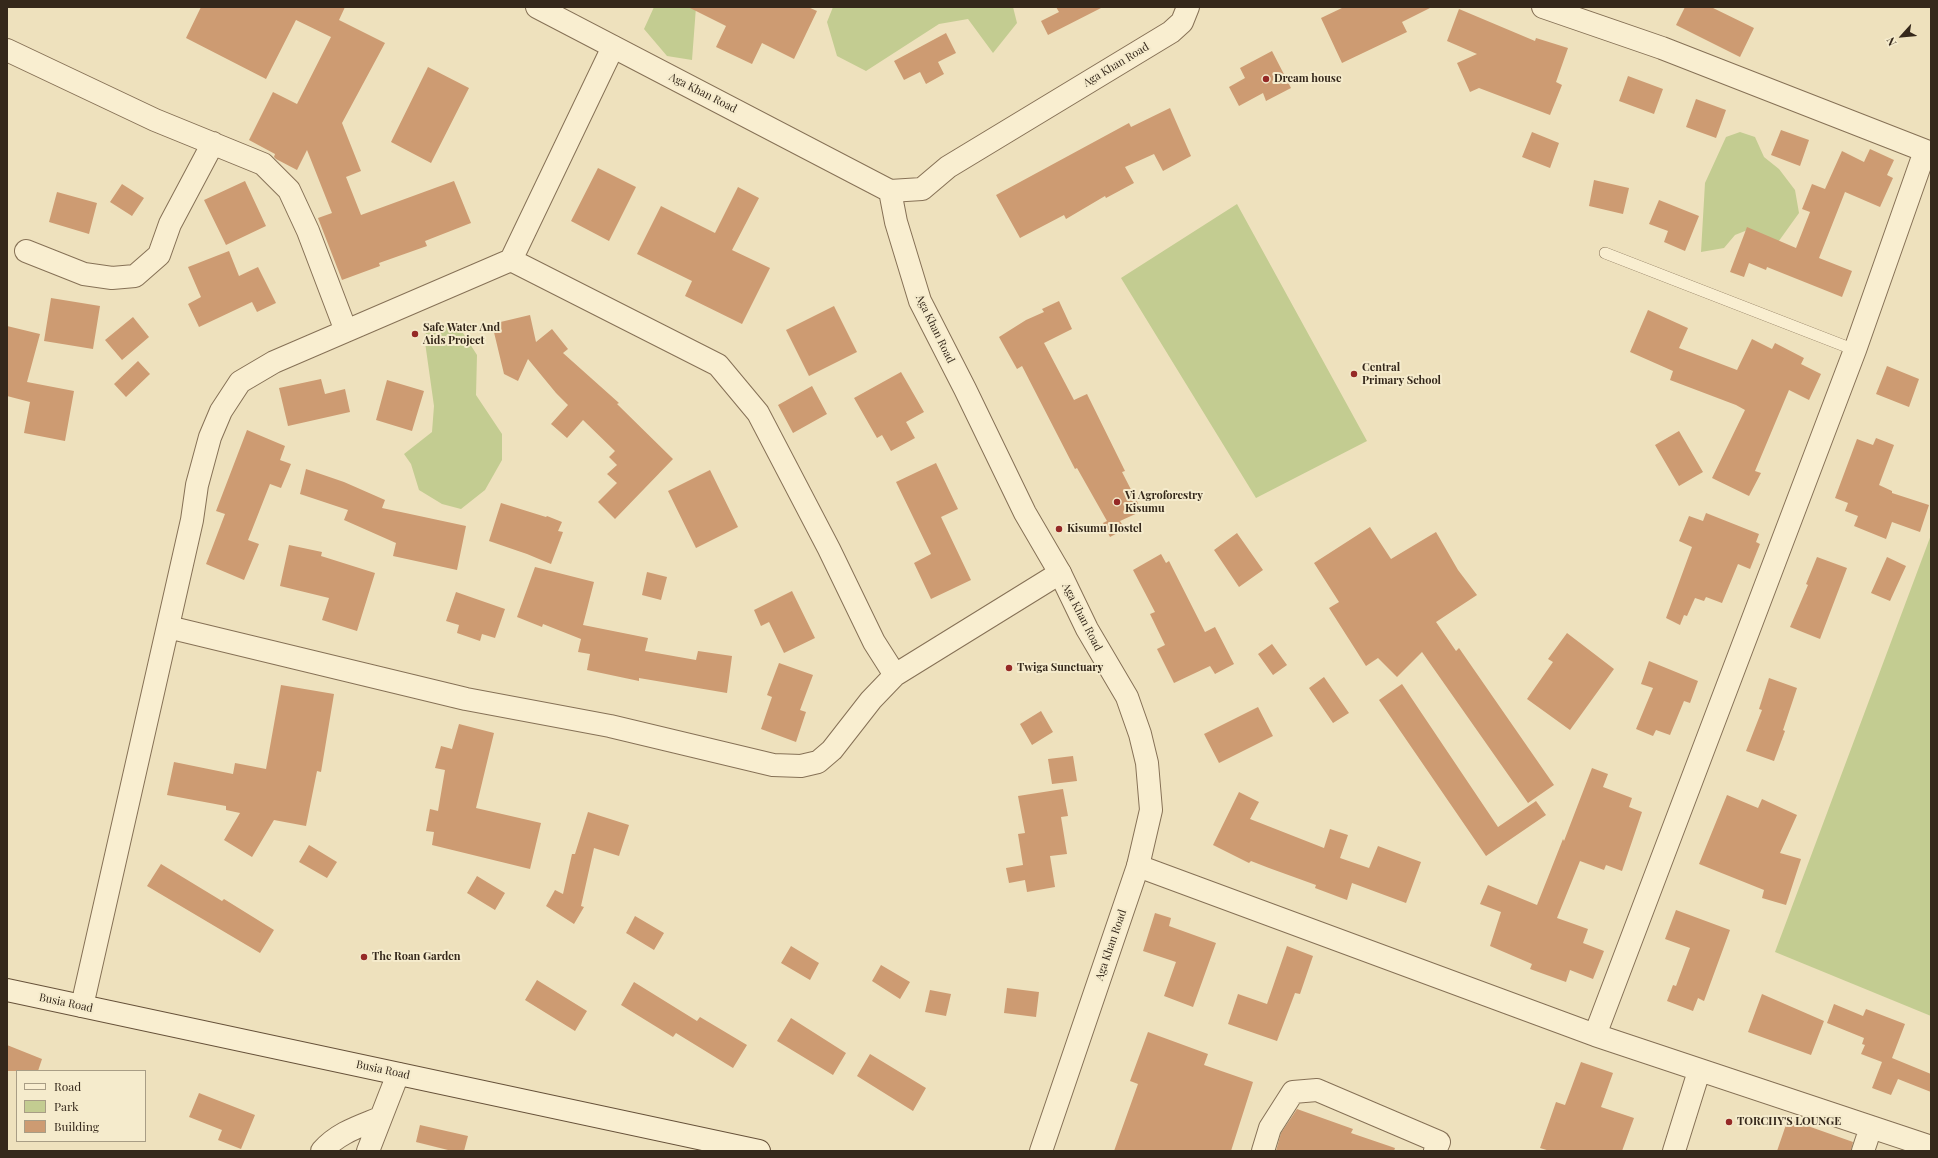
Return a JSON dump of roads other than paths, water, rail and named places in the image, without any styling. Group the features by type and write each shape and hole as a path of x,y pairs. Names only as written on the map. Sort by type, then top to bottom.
{"street":[{"name":"Aga Khan Road","path":"537,7 890,191 922,189 948,167 1171,32 1182,22 1188,7"},
{"path":"1543,7 1662,48 1928,152 1856,350 1595,1035"},
{"path":"82,1006 192,520 197,485 210,437 221,411 240,382 274,362 511,260 613,47"},
{"path":"7,50 155,120 263,164 288,190 308,231 346,331"},
{"path":"26,251 84,274 112,278 135,276 159,255 170,224 213,143"},
{"name":"Aga Khan Road","path":"890,191 896,222 920,301 965,389 1025,513 1060,573 1087,629 1127,697 1140,734 1147,762 1151,810 1138,866 1041,1151"},
{"path":"511,260 718,365 739,388 758,413 829,549 874,642 895,675"},
{"path":"168,627 466,699 610,726 773,765 801,766 818,762 832,750 870,700 895,675 1060,573"},
{"path":"1138,866 1595,1035 1699,1071 1931,1147"},
{"name":"Busia Road","path":"7,990 398,1074 710,1145 759,1151"},
{"path":"1674,1151 1699,1071"},
{"path":"368,1151 398,1074"},
{"path":"1262,1151 1270,1128 1293,1092 1317,1090 1439,1142 1436,1151"},
{"path":"322,1151 329,1143 346,1132 380,1118"},
{"path":"1863,1151 1871,1127"}],"lane":[{"path":"1605,253 1856,350"}],"place":[{"name":"Dream house","path":"1266,79"},
{"name":"Safe Water And Aids Project","path":"415,334"},
{"name":"Central Primary School","path":"1354,374"},
{"name":"Vi Agroforestry Kisumu","path":"1117,502"},
{"name":"Kisumu Hostel","path":"1059,529"},
{"name":"Twiga Sunctuary","path":"1009,668"},
{"name":"The Roan Garden","path":"364,957"},
{"name":"TORCHY'S LOUNGE","path":"1729,1122"}]}
